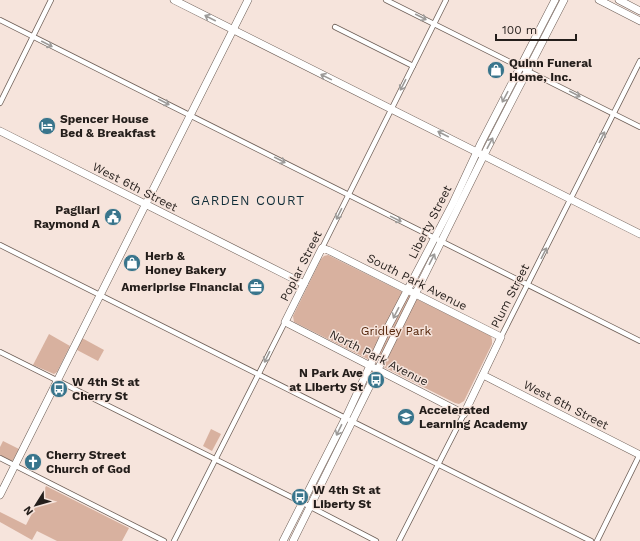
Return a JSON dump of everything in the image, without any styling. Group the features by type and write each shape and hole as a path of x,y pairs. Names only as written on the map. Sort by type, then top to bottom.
{"street":[{"path":"0,103 51,0"},
{"path":"174,0 640,234"},
{"path":"0,495 248,0"},
{"path":"386,0 525,68 640,127"},
{"name":"Poplar Street","path":"174,541 446,0"},
{"name":"Liberty Street","path":"525,68 555,0"},
{"name":"Liberty Street","path":"283,541 434,238 481,154 525,68 564,0"},
{"path":"599,0 640,21"},
{"path":"619,0 640,11"},
{"path":"0,20 640,341"},
{"path":"336,27 413,66"},
{"name":"Plum Street","path":"400,541 640,61"},
{"name":"West 6th Street","path":"0,131 304,284"},
{"name":"Liberty Street","path":"293,541 441,242 481,154"},
{"path":"0,245 591,541"},
{"name":"South Park Avenue","path":"322,248 501,337"},
{"name":"North Park Avenue","path":"285,322 464,414"},
{"path":"0,352 376,541"},
{"name":"West 6th Street","path":"483,375 640,455"},
{"path":"596,541 640,455"},
{"path":"0,458 164,541"}],"green space":[{"name":"Gridley Park","path":"328,255 491,336 492,344 464,401 459,404 455,403 294,322 293,316 321,259"},
{"path":"49,334 70,346 57,372 54,374 33,365"},
{"path":"82,338 104,350 98,361 77,350"},
{"path":"211,429 221,434 212,451 203,446"},
{"path":"3,441 19,449 12,461 0,455 0,447"},
{"path":"46,486 129,528 122,541 57,541 37,531 32,540 0,522 0,512 26,525"}],"place":[{"name":"Quinn Funeral Home, Inc.","path":"496,70"},
{"name":"Spencer House Bed & Breakfast","path":"47,126"},
{"name":"Pagliari Raymond A","path":"113,217"},
{"name":"Herb & Honey Bakery","path":"132,263"},
{"name":"Ameriprise Financial","path":"256,287"},
{"name":"N Park Ave at Liberty St","path":"376,380"},
{"name":"W 4th St at Cherry St","path":"59,389"},
{"name":"Accelerated Learning Academy","path":"406,417"},
{"name":"Cherry Street Church of God","path":"33,462"},
{"name":"W 4th St at Liberty St","path":"300,497"}],"district":[{"name":"GARDEN COURT","path":"248,200"}]}
